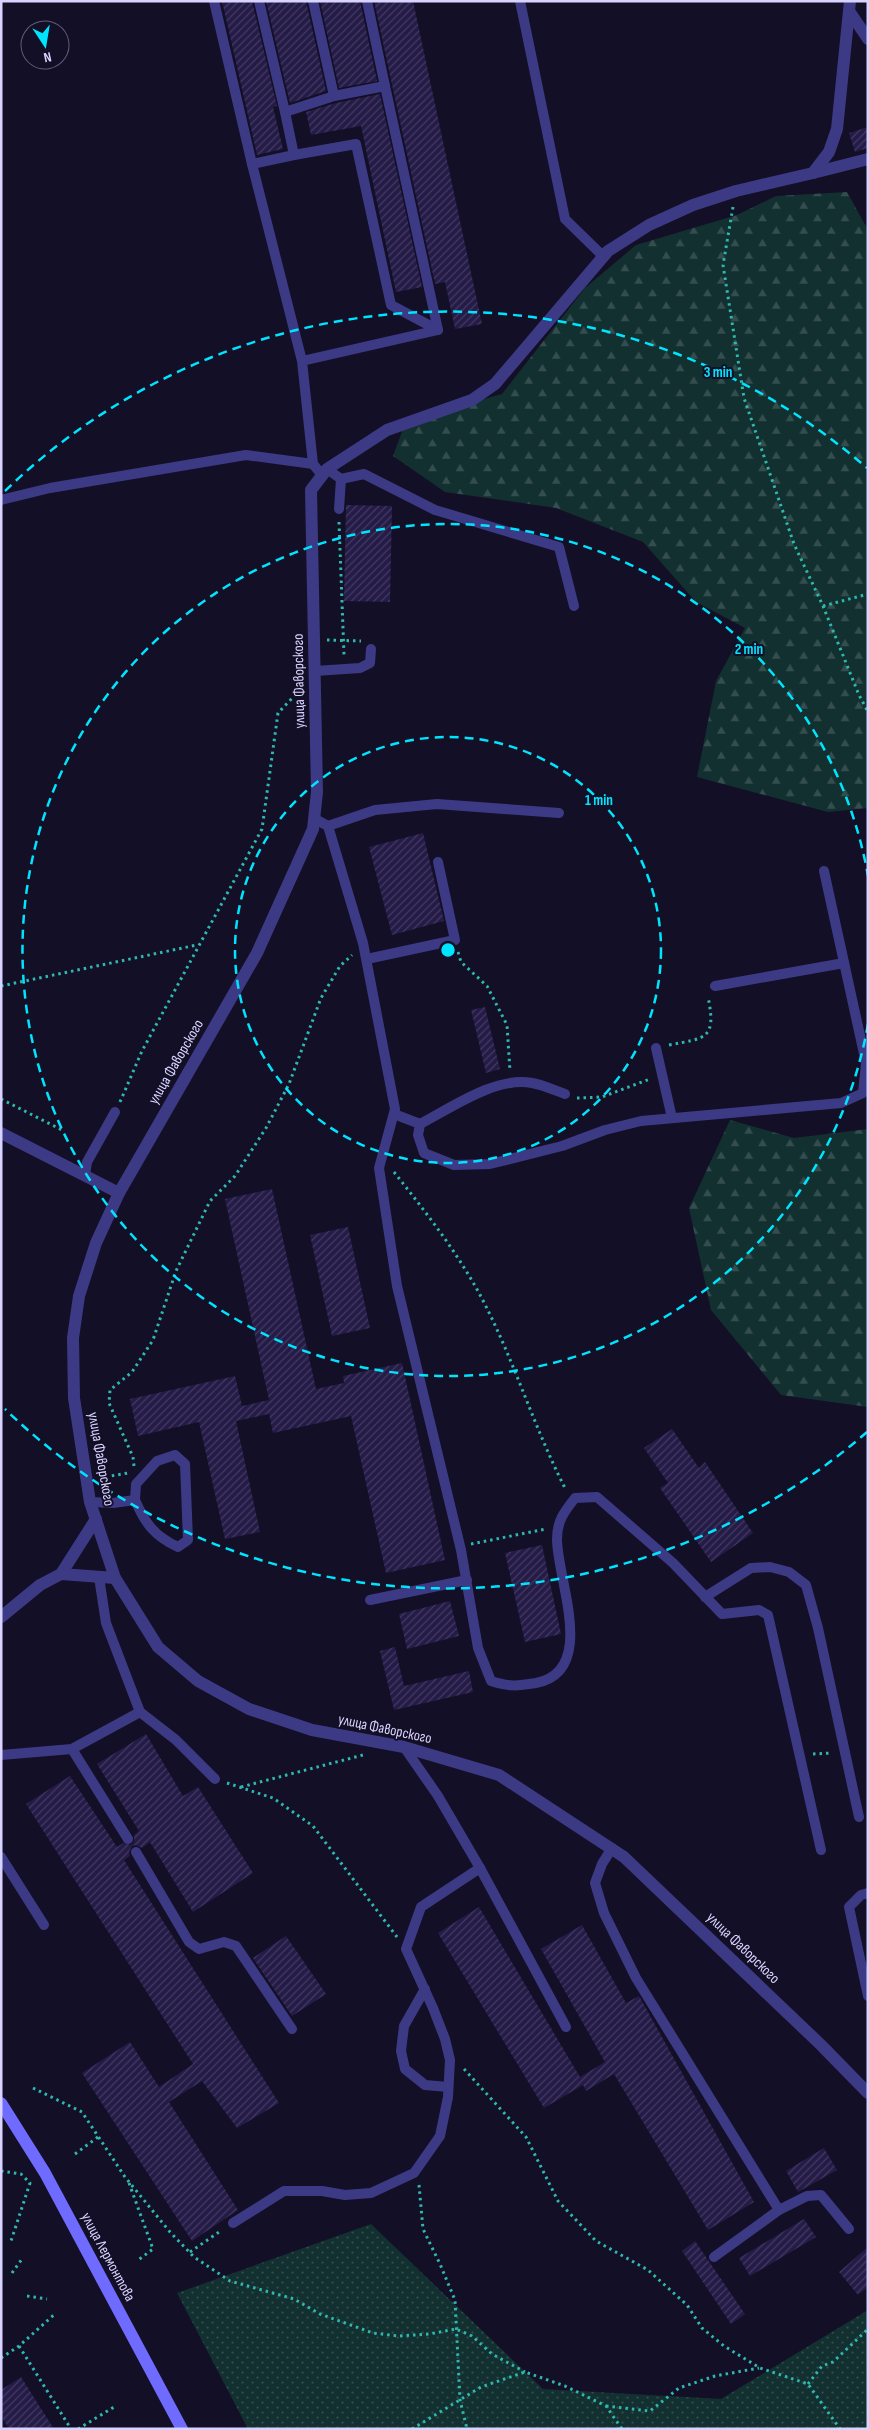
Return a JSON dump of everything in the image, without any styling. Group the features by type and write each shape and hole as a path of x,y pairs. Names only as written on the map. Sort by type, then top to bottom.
{"main road":[{"name":"улица Лермонтова","path":"1,2103 44,2173 182,2429"}],"street":[{"path":"849,6 868,39"},
{"path":"813,173 829,152 837,129 849,6"},
{"path":"324,472 387,430 472,400 495,384 608,250 649,225 693,205 736,191 868,159"},
{"name":"улица Фаворского","path":"324,472 311,490 317,792 313,828 257,953 119,1192 96,1243 78,1296 73,1338 74,1398 90,1502 115,1578 158,1647 198,1681 249,1708 312,1730 404,1747 499,1775 624,1856 786,2011 868,2093"},
{"path":"1,1133 119,1192"},
{"path":"61,1574 96,1519"},
{"path":"1,1617 40,1584 61,1574 115,1578"}],"lane":[{"path":"214,1 252,164 302,361 312,464"},
{"path":"259,1 294,155"},
{"path":"313,1 334,96"},
{"path":"367,1 438,330"},
{"path":"520,1 566,219 603,256"},
{"path":"285,112 334,96 385,86"},
{"path":"252,164 356,144 391,305 438,330"},
{"path":"302,361 438,330"},
{"path":"1,500 50,488 246,455 312,464 324,472 341,479 364,474 435,510 559,547 574,606"},
{"path":"339,509 341,479"},
{"path":"315,671 360,668 370,663 371,649"},
{"path":"328,826 375,810 437,804 559,813"},
{"path":"315,819 328,826 366,959 396,1109 379,1168 397,1286 460,1546 478,1648 491,1682 511,1688 549,1680 565,1666 571,1629 557,1538 561,1515 575,1498 597,1497 673,1563 722,1614 759,1610 768,1615 821,1850"},
{"path":"366,959 455,940 438,862"},
{"path":"420,1124 418,1135 424,1153 454,1165 481,1164 562,1146 605,1130 641,1121 841,1103 863,1093 866,1063 824,871"},
{"path":"715,986 844,964"},
{"path":"656,1048 672,1118"},
{"path":"394,1114 420,1124 494,1086 509,1082 531,1083 565,1094"},
{"path":"85,1175 87,1162 115,1112"},
{"path":"175,1455 185,1464 188,1540 178,1548 161,1540 143,1519 135,1500 136,1484 157,1461 175,1455"},
{"path":"90,1502 135,1500"},
{"path":"705,1597 751,1568 770,1567 789,1572 806,1585 818,1628 859,1817"},
{"path":"99,1576 106,1623 140,1712 176,1740 215,1779"},
{"path":"370,1600 467,1580"},
{"path":"1,1755 72,1750 140,1712"},
{"path":"404,1747 438,1796 480,1868 566,2027"},
{"path":"72,1750 128,1840"},
{"path":"612,1848 602,1864 595,1883 604,1913 636,1978 779,2210"},
{"path":"136,1852 189,1942 198,1948 224,1942 236,1946 292,2029"},
{"path":"1,1857 44,1925"},
{"path":"233,2223 284,2191 345,2194 371,2193 414,2173 440,2136 448,2087 446,2040 406,1949 421,1907 480,1868"},
{"path":"868,1893 861,1895 849,1907 868,1996"},
{"path":"424,1989 404,2026 401,2051 405,2069 424,2085 448,2087"},
{"path":"714,2257 779,2210 807,2196 821,2195 849,2229"}],"path":[{"path":"736,191 723,265 744,398 794,544 823,606 859,696 868,712"},
{"path":"339,509 344,648"},
{"path":"823,606 868,594"},
{"path":"324,640 360,640 371,649"},
{"path":"115,1112 142,1051 262,829 278,713 297,693"},
{"path":"455,940 460,962 487,986 507,1025 509,1082"},
{"path":"1,986 198,945"},
{"path":"99,1478 134,1472 133,1457 109,1403 110,1390 132,1372 153,1340 176,1272 210,1201 235,1176 266,1128 289,1084 321,998 340,966 352,955"},
{"path":"656,1048 696,1041 705,1037 710,1026 707,993 708,989 715,986"},
{"path":"565,1094 577,1098 602,1096 662,1075"},
{"path":"1,1099 62,1130"},
{"path":"382,1158 433,1221 479,1293 522,1389 547,1453 572,1502"},
{"path":"460,1546 559,1526"},
{"path":"800,1755 845,1752"},
{"path":"240,1787 364,1754"},
{"path":"215,1779 273,1798 312,1826 406,1949"},
{"path":"448,2052 526,2137 558,2201 596,2241 648,2270 687,2305 702,2328 724,2346 760,2368 808,2384 840,2429"},
{"path":"33,2088 82,2112 128,2180 170,2232 190,2252 230,2281 294,2299 320,2314 373,2333 399,2336 429,2334 456,2329 472,2336 492,2354 525,2372 565,2386 606,2406 650,2411 679,2388 715,2376 760,2368"},
{"path":"76,2154 98,2137"},
{"path":"418,2167 423,2229 440,2264 454,2300 460,2400 467,2429"},
{"path":"1,2171 21,2174 30,2183 11,2241"},
{"path":"128,2180 153,2249 137,2261"},
{"path":"190,2252 233,2223"},
{"path":"12,2273 22,2259"},
{"path":"27,2296 47,2299"},
{"path":"1,2358 19,2346 56,2313"},
{"path":"808,2384 822,2366 833,2362 868,2328"},
{"path":"19,2346 71,2429"},
{"path":"412,2429 482,2387 525,2372"},
{"path":"606,2406 622,2429"},
{"path":"78,2429 114,2407"}],"green space":[{"path":"847,192 868,230 868,808 828,812 697,777 716,681 745,628 696,602 643,542 556,508 445,492 393,456 406,421 502,394 585,288 636,245 737,215 776,196"},
{"path":"730,1120 794,1138 868,1129 868,1407 781,1395 711,1310 689,1208"},
{"path":"371,2224 543,2389 721,2399 868,2310 868,2429 248,2429 177,2293"}],"building":[{"path":"222,1 252,1 277,106 273,107 283,149 257,155"},
{"path":"266,1 306,1 326,91 290,103"},
{"path":"320,1 360,1 377,81 339,88"},
{"path":"374,1 413,1 482,324 455,329 445,282 435,284"},
{"path":"380,94 422,287 396,292 361,126 311,135 306,112 336,103"},
{"path":"868,127 868,148 855,152 849,133"},
{"path":"346,505 392,506 390,602 344,601"},
{"path":"423,833 444,921 392,935 369,847"},
{"path":"485,1007 500,1069 486,1073 471,1010"},
{"path":"272,1189 316,1389 344,1383 343,1376 402,1363 445,1560 386,1573 351,1416 273,1433 269,1414 236,1421 260,1532 225,1539 199,1422 138,1436 130,1399 235,1376 242,1406 269,1400 225,1199"},
{"path":"348,1227 370,1328 332,1336 310,1235"},
{"path":"672,1429 699,1468 705,1462 753,1533 711,1562 660,1488 668,1483 644,1448"},
{"path":"542,1545 561,1634 525,1642 505,1553"},
{"path":"450,1601 459,1636 407,1649 399,1614"},
{"path":"395,1647 404,1686 469,1671 473,1692 394,1710 380,1651"},
{"path":"146,1734 183,1796 198,1787 253,1873 193,1912 150,1842 142,1848 136,1845 132,1846 129,1852 130,1856 124,1860 279,2103 237,2128 202,2081 169,2102 238,2210 192,2241 82,2073 130,2042 159,2087 193,2064 26,1804 70,1776 117,1847 123,1843 131,1845 134,1842 134,1835 139,1831 97,1764"},
{"path":"479,1907 580,2077 605,2062 541,1949 582,1925 626,2003 639,1996 754,2202 708,2230 614,2074 586,2091 583,2085 544,2108 438,1933"},
{"path":"286,1936 326,1994 292,2016 253,1958"},
{"path":"824,2148 837,2170 798,2192 786,2171"},
{"path":"804,2219 816,2237 750,2276 739,2258"},
{"path":"695,2241 745,2314 731,2324 682,2251"},
{"path":"868,2247 868,2287 858,2295 839,2272"},
{"path":"21,2377 54,2429 9,2429 1,2416 1,2390"}]}
